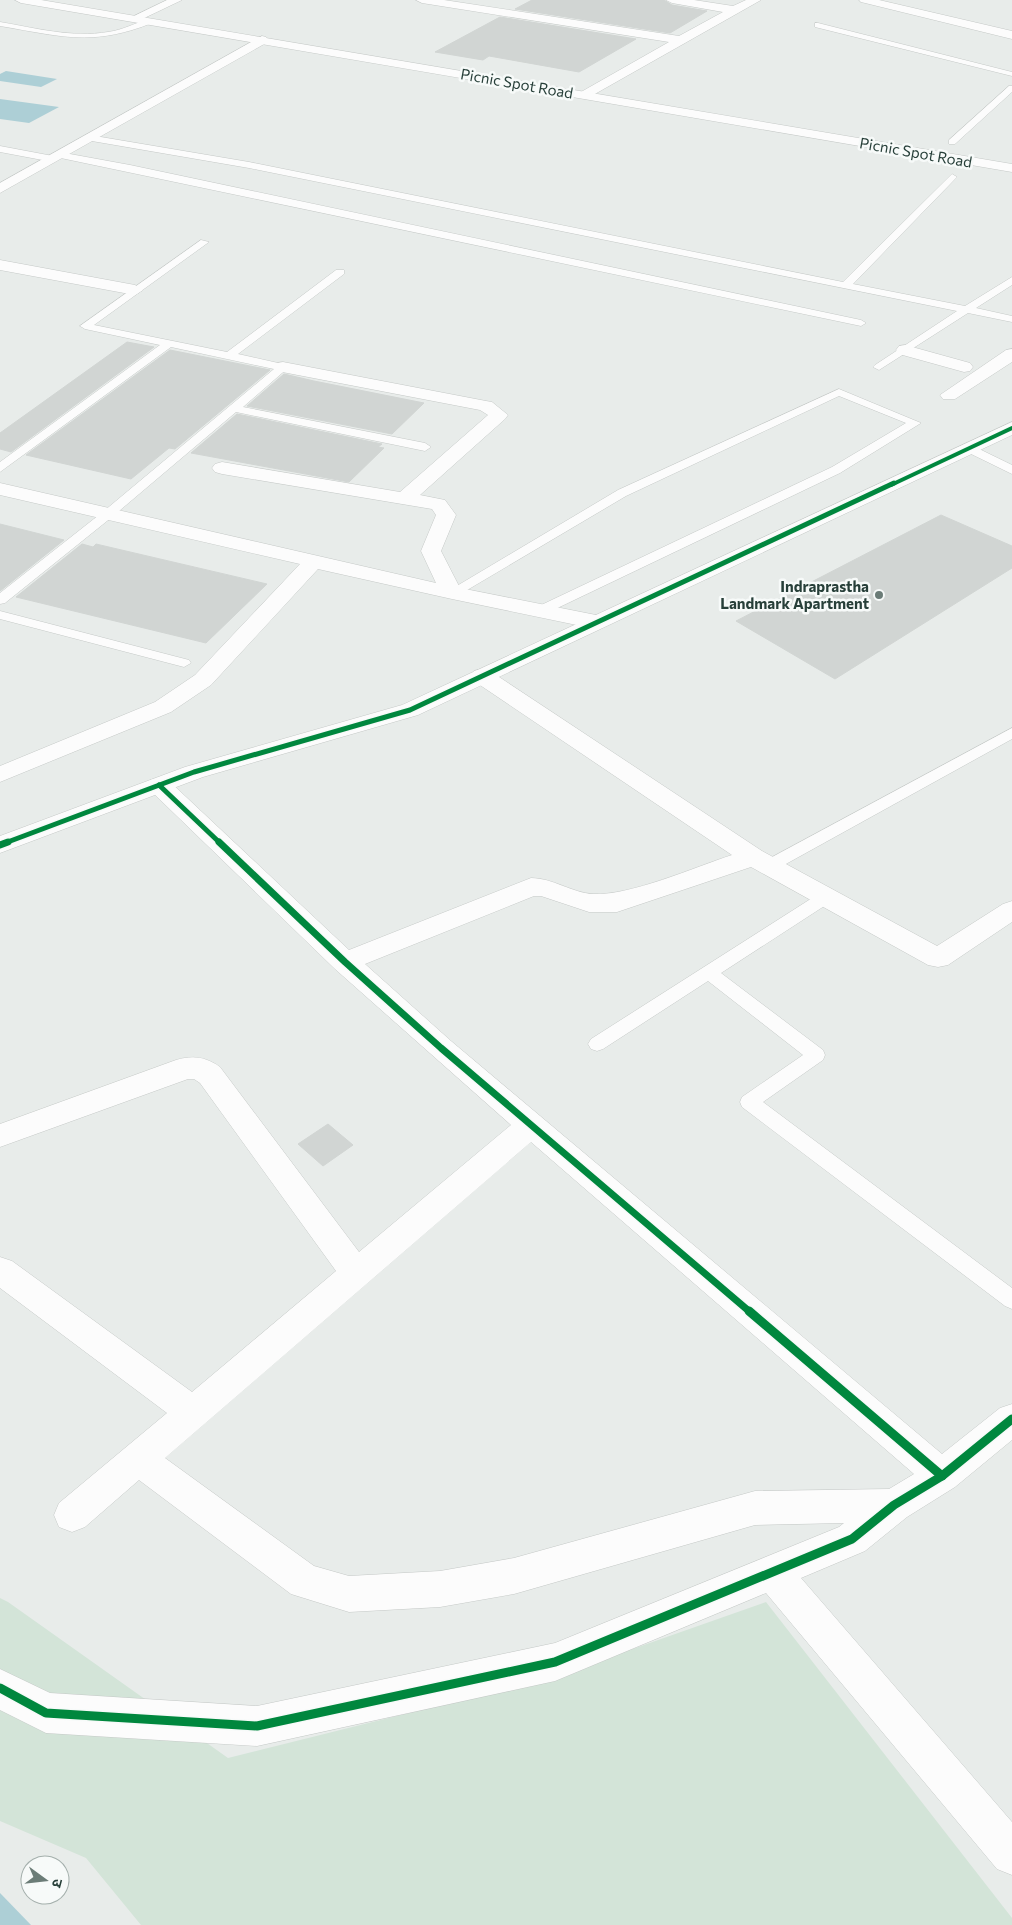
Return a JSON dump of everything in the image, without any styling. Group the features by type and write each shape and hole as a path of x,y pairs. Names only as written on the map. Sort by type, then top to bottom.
{"street":[{"name":"Picnic Spot Road","path":"21,0 1012,168"},
{"path":"134,19 176,0"},
{"path":"422,0 681,40"},
{"path":"672,0 735,10"},
{"path":"586,95 681,40 756,0"},
{"path":"865,0 1012,35"},
{"path":"914,12 938,3"},
{"path":"0,189 262,40"},
{"path":"0,265 135,290"},
{"path":"905,350 964,366"},
{"path":"949,395 1012,354"},
{"path":"284,367 486,406 499,415 404,499"},
{"path":"0,845 194,772 410,710 1011,429"},
{"path":"222,468 438,504 446,516 431,551 452,593"},
{"path":"0,489 452,593 596,622"},
{"path":"0,775 162,707 203,680 314,561"},
{"path":"482,676 761,861 938,958 1012,910"},
{"path":"159,785 345,962 441,1048 942,1476"},
{"path":"345,962 531,887 542,887 589,903 616,903 761,861"},
{"path":"0,1136 186,1068 200,1068 210,1074 356,1273"},
{"path":"72,1515 531,1125"},
{"path":"0,1270 193,1412"},
{"path":"0,1688 46,1713 257,1726 555,1662 852,1539 894,1505 942,1476 1012,1420"},
{"path":"138,1458 304,1582 349,1594 440,1589 514,1576 755,1508 894,1505"},
{"path":"772,1572 1012,1854"}],"lane":[{"path":"0,24 64,34 96,35 123,32 149,21"},
{"path":"818,25 1012,74"},
{"path":"952,142 1012,88"},
{"path":"89,138 249,165 1012,319"},
{"path":"0,149 130,168 861,323"},
{"path":"846,285 952,177"},
{"path":"204,242 85,326 284,367"},
{"path":"230,356 340,272"},
{"path":"879,367 1012,280"},
{"path":"0,468 170,343"},
{"path":"0,600 236,409 284,367"},
{"path":"452,593 622,493 839,392 915,422 836,470 542,610"},
{"path":"236,409 425,447"},
{"path":"969,448 1012,470"},
{"path":"0,615 184,663"},
{"path":"761,861 1012,733"},
{"path":"597,1044 826,897"},
{"path":"708,972 816,1055 749,1102 1012,1300"}],"green space":[{"path":"0,1598 228,1758 553,1677 766,1602 1012,1918 1012,1925 141,1925 86,1858 0,1821"}],"water":[{"path":"6,71 57,79 41,87 0,81 0,74"},
{"path":"0,99 59,107 29,123 0,119"},
{"path":"0,1893 31,1925 0,1925"}],"building":[{"path":"532,0 664,0 672,5 707,11 670,33 515,9"},
{"path":"500,17 636,39 579,72 489,56 483,60 435,52"},
{"path":"127,342 154,347 11,452 0,449 0,433"},
{"path":"170,350 270,370 175,449 169,448 131,479 26,455"},
{"path":"284,374 424,403 392,434 247,406"},
{"path":"237,414 382,444 378,447 384,448 349,482 191,453"},
{"name":"Indraprastha Landmark Apartment","path":"941,515 1012,546 1012,568 835,679 736,621"},
{"path":"0,524 64,540 0,591"},
{"path":"82,544 93,547 96,544 267,584 206,643 16,597"},
{"path":"328,1124 353,1145 323,1166 298,1144"}],"cycle path":[{"path":"0,845 194,772 410,710 1012,428"},
{"path":"159,785 345,962 441,1048 942,1476"},
{"path":"0,1688 46,1713 257,1726 555,1662 852,1539 894,1505 942,1476 1012,1419"}],"place":[{"name":"Indraprastha Landmark Apartment","path":"879,595"}]}
